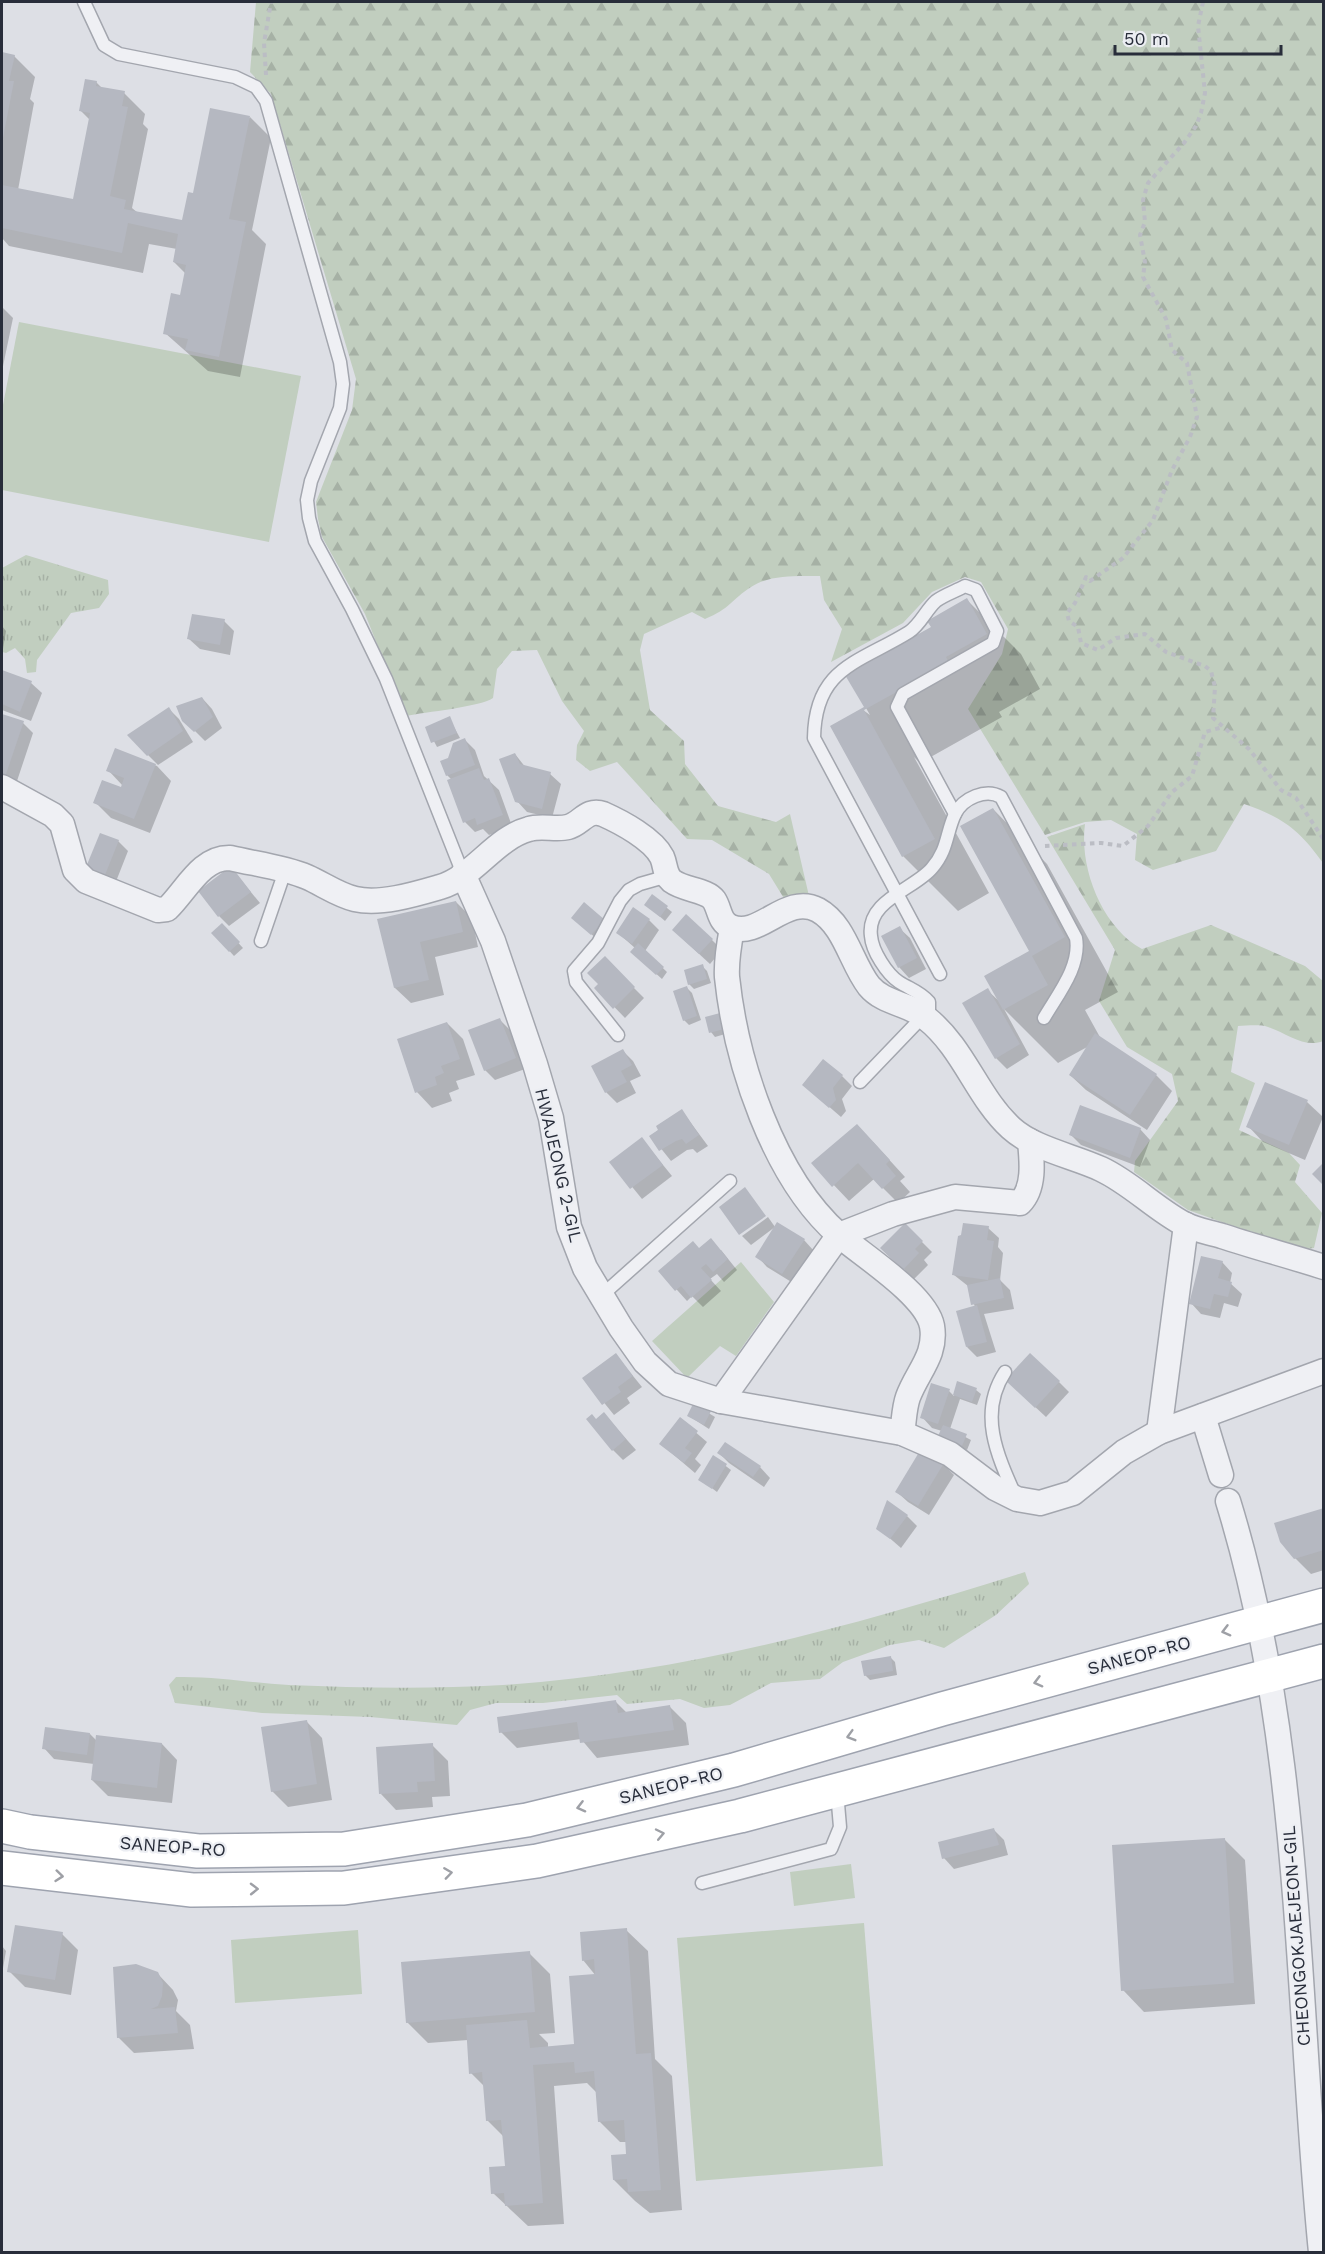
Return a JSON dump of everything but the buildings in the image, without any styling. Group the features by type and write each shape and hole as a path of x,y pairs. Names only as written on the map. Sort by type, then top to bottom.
{"main road":[{"name":"SANEOP-RO","path":"2,1826 30,1832 198,1851 344,1849 527,1820 734,1770 942,1709 1323,1605"},
{"path":"2,1868 192,1890 344,1888 537,1861 740,1816 1323,1661"}],"street":[{"path":"2,787 52,815 62,824 75,870 86,881 158,910 167,909 198,872 219,858 304,875 355,899 369,900 444,886 517,834 530,828 573,826 590,813 600,813 649,843 661,856 668,876 685,889 707,894 714,899 722,920 732,928 745,928 793,906 807,905 821,912 834,923 867,984 879,996 924,1015 962,1056 985,1094 1010,1127 1030,1141 1075,1157 1122,1179 1157,1207 1186,1225 1323,1267"},
{"name":"HWAJEONG 2-GIL","path":"463,874 493,941 535,1064 551,1118 569,1227 600,1297 645,1362 669,1384 721,1401 902,1433 950,1455 995,1488 1017,1499 1040,1503 1073,1493 1124,1452 1159,1432 1323,1371"},
{"path":"732,928 727,976 735,1032 768,1128 797,1185 839,1235 868,1256 904,1288 923,1308 931,1324 933,1343 927,1364 915,1381 906,1401 902,1433"},
{"path":"721,1401 839,1235 892,1214 955,1197 1020,1203 1028,1195 1032,1163 1030,1141"},
{"path":"1159,1432 1186,1225"},
{"path":"1203,1416 1221,1475"},
{"name":"CHEONGOKJAEJEON-GIL","path":"1228,1501 1240,1540 1270,1674 1282,1759 1294,1882 1310,2146 1321,2253"}],"lane":[{"path":"84,2 104,45 119,54 235,77 256,87 266,101 340,362 342,384 340,408 311,481 307,500 315,541 386,679 463,874"},
{"path":"940,974 814,738 814,719 822,697 842,668 911,631 936,601 965,586 976,590 997,631 993,643 903,694 897,706 955,814"},
{"path":"860,1082 929,1010 929,1002 923,995 898,981 889,972 872,943 870,933 873,922 896,893 930,871 940,859 947,845 955,814 963,805 984,792 993,792 1001,797 1076,938 1079,952 1044,1018"},
{"path":"261,941 285,871"},
{"path":"618,1035 576,982 574,971 598,944 620,901 629,890 640,884 668,876"},
{"path":"600,1297 730,1181"},
{"path":"1005,1372 996,1387 990,1419 1001,1463 1017,1499"},
{"path":"702,1883 831,1850 840,1827 836,1790"}],"path":[{"path":"266,101 264,43 271,2"},
{"path":"1203,2 1198,26 1205,93 1201,113 1197,126 1148,183 1143,200 1145,222 1140,235 1145,262 1143,277 1166,319 1172,350 1187,363 1197,417 1190,437 1172,470 1153,520 1123,558 1090,581 1086,578 1075,603 1067,613 1069,621 1078,627 1081,643 1098,650 1116,638 1145,634 1166,652 1205,666 1211,671 1215,687 1213,718 1263,765 1281,790 1296,798 1323,840"},
{"path":"1029,849 1060,843 1123,846 1148,826 1172,792 1192,776 1205,732 1223,727"}],"green space":[{"path":"256,2 1323,2 1323,863 1306,841 1289,826 1269,814 1244,804 1216,851 1153,870 1135,860 1137,834 1111,820 1085,822 1045,835 968,709 1002,654 1008,629 981,582 965,577 932,592 903,623 831,662 842,629 824,600 820,576 767,580 751,587 726,608 705,619 692,612 644,634 640,650 650,710 684,741 685,764 718,806 776,822 790,814 809,896 785,900 769,874 712,840 687,839 617,762 590,771 576,760 577,745 584,731 562,701 537,650 512,651 497,669 493,698 465,707 406,716 365,614 322,537 318,519 316,502 352,410 356,379 271,94 250,72"},
{"path":"19,322 301,376 269,542 2,490 2,410"},
{"path":"26,555 108,580 109,594 99,608 71,613 37,660 36,672 27,673 25,659 15,648 6,653 2,652 2,568"},
{"path":"1085,824 1086,859 1096,895 1115,926 1142,949 1211,925 1305,966 1323,981 1323,1041 1309,1043 1264,1026 1238,1026 1231,1072 1255,1083 1239,1130 1289,1153 1300,1165 1295,1182 1322,1213 1314,1248 1300,1250 1188,1210 1134,1172 1135,1161 1178,1101 1172,1074 1127,1047 1099,1001 1115,950 1047,837"},
{"path":"741,1262 774,1302 736,1356 720,1346 687,1378 652,1341"},
{"path":"1025,1572 1029,1584 996,1615 944,1648 919,1640 890,1645 843,1662 820,1679 771,1683 730,1705 704,1708 680,1699 627,1704 617,1695 543,1703 496,1703 470,1710 457,1725 370,1717 262,1713 175,1703 169,1685 176,1677 289,1685 396,1688 503,1685 570,1679 637,1670 767,1644 896,1611"},
{"path":"851,1864 855,1898 794,1906 790,1872"},
{"path":"864,1923 883,2166 696,2181 677,1938"},
{"path":"358,1930 362,1994 235,2003 231,1940"}]}
